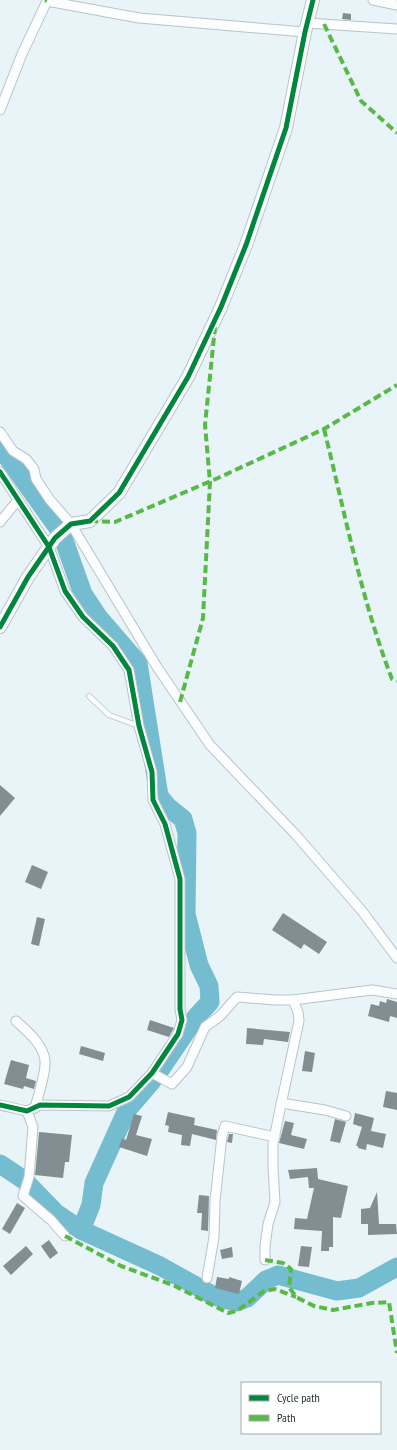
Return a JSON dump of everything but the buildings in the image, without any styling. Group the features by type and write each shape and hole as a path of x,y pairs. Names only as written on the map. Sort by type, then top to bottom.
{"street":[{"path":"0,627 28,577 55,538 71,524 90,521 119,493 188,377 216,319 246,245 286,128 306,27 313,0"},
{"path":"373,0 397,5"},
{"path":"0,110 22,54 47,1 139,18 306,27 397,29"},
{"path":"0,432 13,451 26,460 34,469 36,479 50,500 71,524 156,667 210,745 296,836 362,911 397,958"},
{"path":"0,472 49,547 65,591 83,617 113,646 129,670 139,726 152,772 153,800 165,824 180,879 180,1009 182,1020 178,1034 152,1073 129,1097 109,1106 40,1105 31,1109 0,1105"},
{"path":"0,522 18,500"},
{"path":"152,1073 172,1084 187,1067 205,1028 220,1016 237,997 293,1000 372,990 397,994"},
{"path":"265,1260 268,1224 275,1202 273,1167 275,1137 299,1021 298,1012 293,1000"},
{"path":"16,1021 39,1045 45,1061 42,1082 31,1109 33,1126 29,1177 23,1196 51,1220 65,1236"},
{"path":"281,1103 325,1110 346,1116"},
{"path":"207,1278 214,1237 215,1201 222,1136 225,1126 275,1137"}],"lane":[{"path":"89,696 109,715 139,726"}],"waterway":[{"path":"0,447 58,528"},
{"path":"62,535 83,594 99,618 138,663 159,796 168,807 183,819 187,833 186,914 199,965 209,986 210,1002 196,1017 158,1073"},
{"path":"81,1230 91,1205 94,1183 127,1110 152,1081"},
{"path":"0,1164 24,1180 56,1213 81,1230 160,1266 214,1296 236,1302 247,1298 266,1280 278,1275 337,1291 359,1288 397,1267"}],"marked path":[{"path":"324,24 361,101 397,133"},
{"path":"180,702 203,618 210,482 205,425 215,327"},
{"path":"90,521 115,522 218,478 324,429 397,385"},
{"path":"324,429 362,587 392,679 397,681"},
{"path":"65,1236 121,1266 173,1285 228,1313 237,1311 264,1291 275,1289 296,1297"},
{"path":"265,1260 283,1263 291,1269 289,1287 296,1297 314,1306 333,1310 372,1303 389,1302 397,1353"}],"cycle path":[{"path":"0,627 28,577 55,538 71,524 90,521 119,493 188,377 221,307 246,245 286,128 305,32 313,0"},
{"path":"0,472 49,547 65,591 83,617 113,646 129,670 139,726 152,772 153,800 165,824 180,879 180,1009 182,1020 178,1034 152,1073 129,1097 109,1106 40,1105 27,1111 0,1105"}]}
